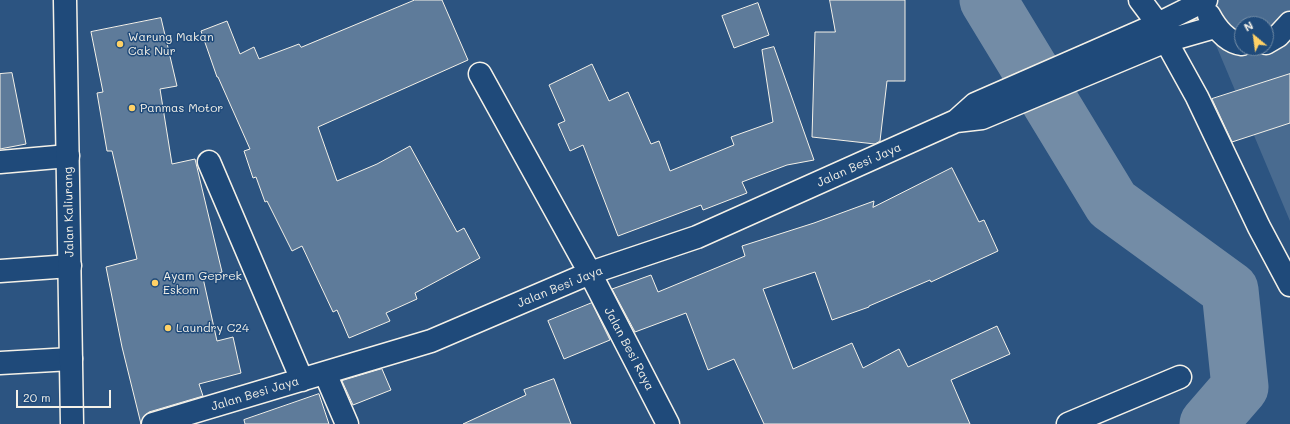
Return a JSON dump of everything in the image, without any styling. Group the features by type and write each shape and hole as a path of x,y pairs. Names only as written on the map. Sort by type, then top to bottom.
{"street":[{"name":"Jalan Kaliurang","path":"65,0 72,424"},
{"path":"1140,0 1162,32 1197,97 1258,227 1290,285"},
{"path":"1207,0 1209,14 1215,27 1225,36 1234,41"},
{"name":"Jalan Besi Jaya","path":"153,424 431,341 590,273 697,237 956,121 982,118 989,107 1162,32 1207,0"},
{"path":"1274,38 1290,23"},
{"name":"Jalan Besi Jaya","path":"1162,32 1215,27"},
{"name":"Jalan Besi Raya","path":"480,74 590,273 668,424"},
{"path":"0,162 68,156"},
{"path":"210,162 302,380"},
{"path":"0,271 70,266"},
{"path":"0,363 71,359"},
{"path":"325,373 346,424"},
{"path":"1068,424 1180,377"}],"shaded area":[{"path":"1197,0 1290,0 1290,221"}],"building":[{"path":"415,0 442,0 468,60 318,127 337,181 377,164 410,146 457,232 464,228 480,258 415,293 417,299 386,313 390,321 349,338 337,310 333,312 302,246 292,251 267,201 265,202 256,177 253,178 244,151 250,149 217,77 201,31 227,21 240,54 254,47 259,59 299,44 301,47"},
{"path":"830,0 905,0 905,81 887,81 880,141 875,144 812,137 815,32 835,32"},
{"path":"758,3 769,35 734,48 722,16"},
{"path":"161,18 177,86 160,89 172,164 195,159 222,272 203,278 217,341 233,337 241,373 199,384 203,396 149,412 144,416 141,424 122,347 106,267 137,259 112,151 107,151 97,93 103,92 91,32"},
{"path":"774,47 814,160 787,165 742,182 747,193 703,210 701,205 618,236 583,145 570,151 558,124 565,121 549,85 592,64 609,101 628,92 651,144 659,141 670,171 734,145 731,137 773,122 762,50"},
{"path":"12,73 26,144 0,149 0,74"},
{"path":"1290,74 1290,123 1232,142 1212,99"},
{"path":"952,168 979,222 984,220 998,251 931,282 930,280 869,307 832,320 815,272 763,289 793,369 852,343 863,368 899,349 908,367 997,326 1010,354 951,380 970,424 764,424 734,359 708,370 686,313 635,332 612,289 651,275 658,292 745,256 742,246 814,223 874,201 873,207"},
{"path":"592,303 610,340 564,359 548,321"},
{"path":"382,369 391,390 353,405 342,381"},
{"path":"554,379 571,424 463,424 526,395 524,390"},
{"path":"319,394 329,424 245,424 244,420"}],"waterway":[{"path":"988,0 1112,204 1230,290 1240,387 1208,424"}],"place":[{"name":"Warung Makan Cak Nur","path":"120,44"},
{"name":"Panmas Motor","path":"132,108"},
{"name":"Ayam Geprek Eskom","path":"155,283"},
{"name":"Laundry C24","path":"168,328"}]}
